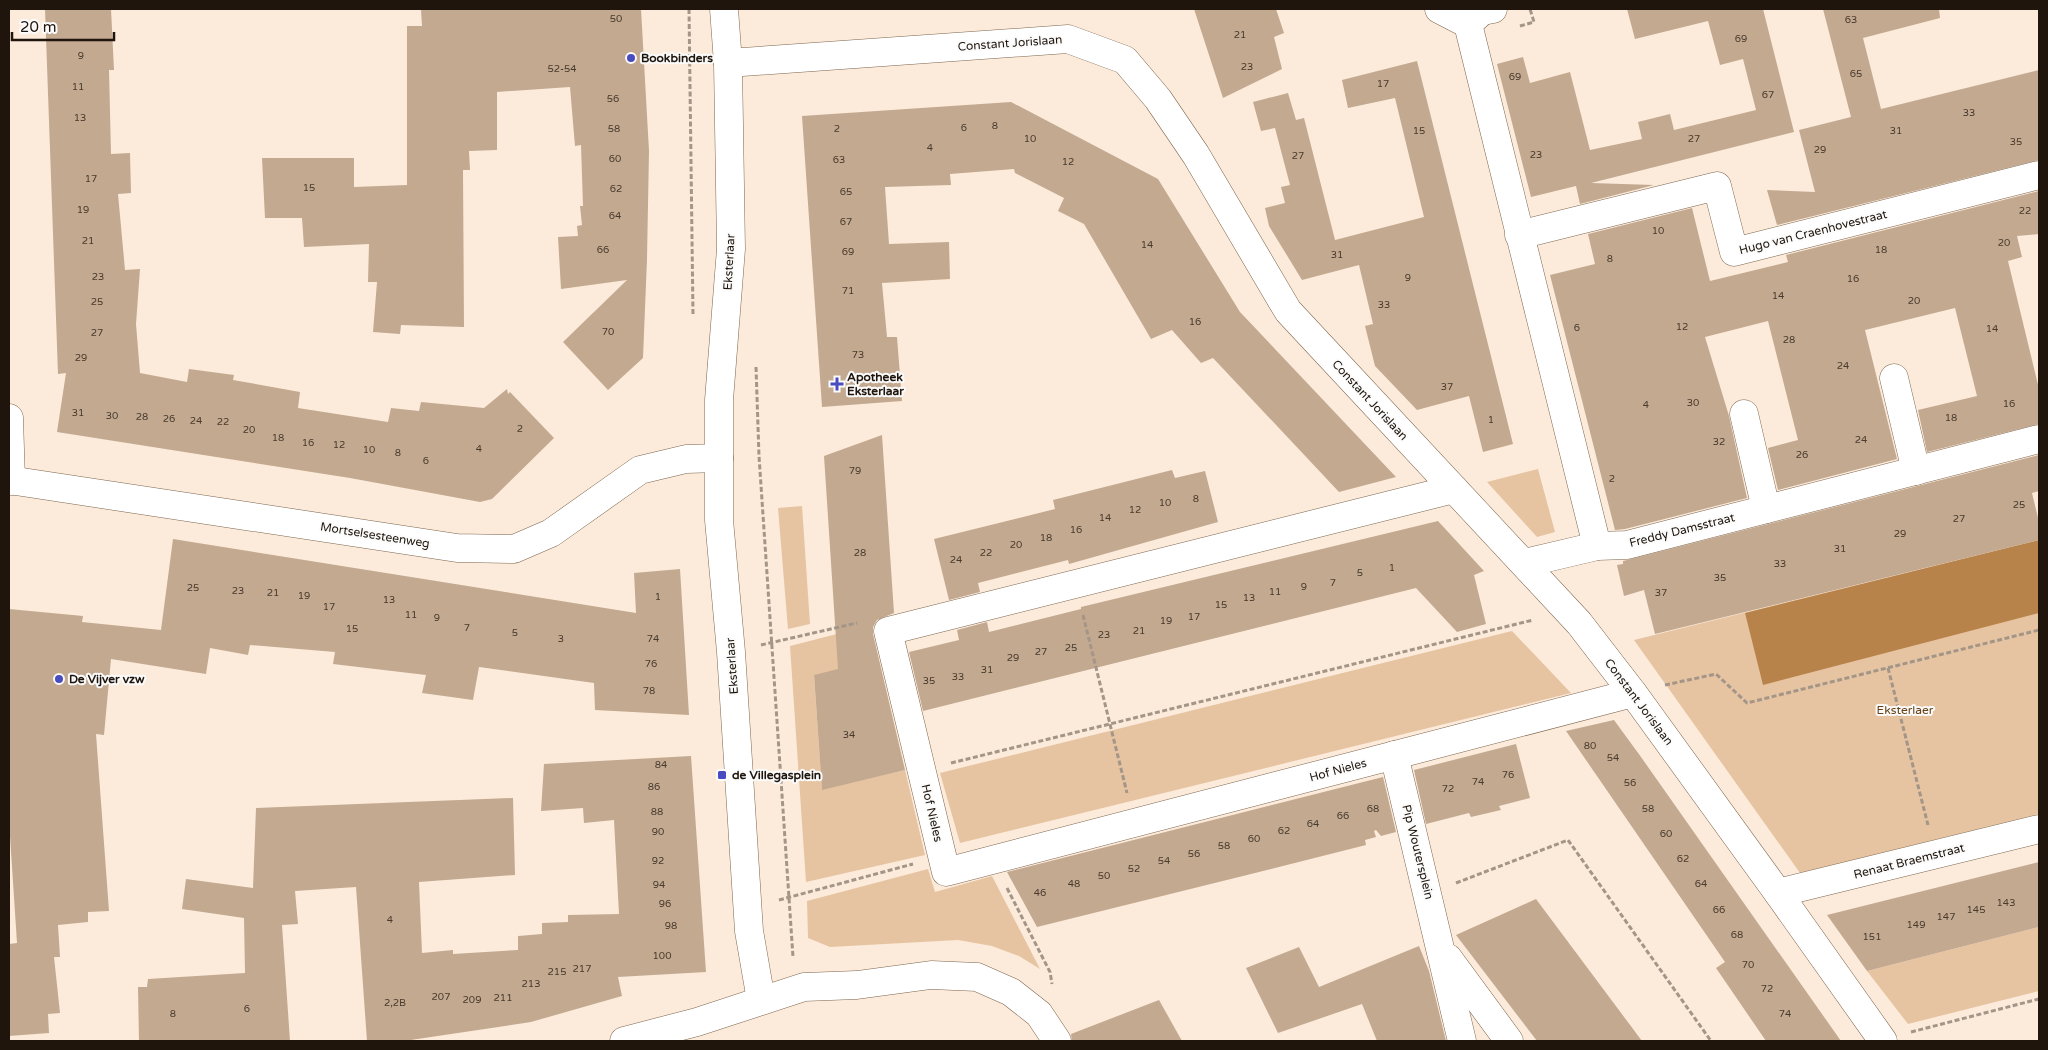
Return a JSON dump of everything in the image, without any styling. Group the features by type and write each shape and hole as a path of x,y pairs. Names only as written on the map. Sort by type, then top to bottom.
{"street":[{"name":"Eksterlaar","path":"724,9 728,63 731,249 718,400 719,520 731,652 747,909 761,1000"},
{"path":"1439,9 1470,36 1597,546 1525,563"},
{"path":"1470,36 1482,12 1493,9"},
{"name":"Constant Jorislaan","path":"728,63 1068,39 1125,60 1158,99 1196,155 1288,311 1454,490 1525,563 1568,612 1633,693 1882,1040"},
{"name":"Hugo van Craenhovestraat","path":"1519,235 1717,186 1734,252 2039,175"},
{"path":"1894,378 1916,471"},
{"path":"1744,414 1766,509"},
{"path":"9,418 10,481"},
{"name":"Freddy Damsstraat","path":"1597,546 1627,544 2039,439"},
{"name":"Mortselsesteenweg","path":"10,481 458,548 514,549 551,533 640,470 686,459 719,458"},
{"path":"888,631 1454,490"},
{"name":"Hof Nieles","path":"888,631 946,872 1633,693"},
{"name":"Pip Woutersplein","path":"1394,755 1442,949 1462,1041"},
{"name":"Renaat Braemstraat","path":"1778,893 2039,829"},
{"name":"Pip Woutersplein","path":"1442,949 1509,1041"},
{"path":"624,1041 697,1022 804,987 857,985 931,975 976,977 1011,992 1039,1014 1057,1041"}],"path":[{"path":"689,9 694,265 692,312 694,319"},
{"path":"756,363 758,456 789,897 793,990"},
{"path":"1076,584 1135,823"},
{"path":"922,770 1568,612"},
{"path":"731,652 868,621 888,631"},
{"path":"1633,693 1716,674 1747,703 2039,630"},
{"path":"1888,668 1934,855"},
{"path":"1428,894 1568,840 1711,1041"},
{"path":"747,909 942,857"},
{"path":"993,860 1050,972 1053,992"},
{"path":"1882,1040 2039,999"}],"green space":[{"path":"1538,469 1555,532 1537,537 1487,482"},
{"path":"802,506 810,624 788,629 778,508"},
{"name":"Eksterlaer","path":"2039,540 2039,814 1800,873 1634,640"},
{"path":"868,626 878,659 814,676 822,789 905,770 925,855 806,882 790,646"},
{"path":"1512,631 1571,693 960,843 940,773"},
{"path":"928,869 935,892 992,876 1040,969 1019,956 992,946 958,940 830,947 808,938 807,901"},
{"path":"2039,927 2039,991 1908,1024 1867,971"}],"shaded area":[{"path":"2039,540 2039,613 1763,685 1745,613"}],"building":[{"path":"45,9 111,9 114,70 109,70 111,154 130,153 131,193 118,194 125,270 140,269 136,324 140,373 187,382 189,369 234,375 233,380 300,392 298,408 388,422 391,408 419,411 421,402 484,408 507,389 508,394 510,392 554,438 492,499 480,502 350,478 57,432 66,373 58,374"},
{"path":"421,9 641,9 649,151 643,358 608,390 563,342 627,280 561,289 558,237 578,236 577,226 582,225 580,206 583,206 581,145 575,146 570,87 497,92 497,150 469,151 470,170 463,170 464,327 401,325 400,334 373,332 377,282 368,282 369,244 304,247 302,218 265,218 262,158 354,158 354,187 407,185 407,26 422,26"},
{"path":"1194,9 1276,9 1284,33 1274,37 1282,69 1223,98"},
{"path":"1627,9 1763,9 1794,132 1591,183 1654,185 1580,204 1576,186 1531,197 1497,64 1523,57 1530,83 1570,72 1590,150 1642,139 1638,122 1670,114 1674,130 1756,110 1743,59 1720,65 1708,21 1635,39"},
{"path":"1823,9 1939,9 1940,18 1863,38 1881,109 2039,70 2039,160 1777,225 1767,190 1815,192 1799,130 1851,117"},
{"path":"1417,61 1513,444 1483,452 1469,396 1417,410 1375,366 1365,326 1373,324 1359,265 1302,280 1269,226 1265,208 1285,203 1281,187 1290,185 1275,128 1261,131 1253,102 1288,93 1296,120 1304,118 1335,240 1424,217 1395,98 1348,108 1342,80"},
{"path":"1011,102 1158,179 1240,312 1396,477 1339,492 1213,358 1201,363 1172,330 1151,339 1084,224 1058,211 1064,198 1015,173 1014,169 950,174 951,185 885,187 889,244 949,242 950,279 882,283 887,337 897,337 902,401 822,407 802,116"},
{"path":"2039,191 2039,234 2017,236 2022,257 2008,261 2039,389 2039,424 1927,452 1918,410 1977,396 1955,308 1865,330 1897,459 1778,490 1768,448 1798,440 1768,321 1705,337 1729,416 1747,498 1615,530 1550,275 1595,264 1588,234 1692,208 1710,281 1788,262 1786,255"},
{"path":"882,435 894,613 877,620 873,627 873,634 905,770 822,790 814,675 838,669 824,456"},
{"path":"2039,455 2039,491 2032,493 2039,522 2039,540 1655,634 1644,590 1624,596 1617,565 1623,564 1623,561"},
{"path":"1172,470 1175,478 1205,471 1218,522 1069,564 1068,560 978,583 980,592 949,600 934,539 1055,509 1053,500"},
{"path":"1438,521 1484,571 1474,575 1486,624 1457,632 1416,588 923,711 909,652 959,640 957,630 987,622 989,632 1081,609 1081,607"},
{"path":"173,539 636,613 634,573 680,569 689,715 595,710 594,683 479,667 473,700 422,693 426,675 333,664 335,652 250,645 248,655 210,648 206,674 111,659 104,735 96,734 109,911 88,912 88,922 58,925 60,957 54,957 60,1013 48,1014 49,1033 9,1036 9,944 17,943 9,821 9,609 83,616 82,622 161,630"},
{"path":"1614,720 1841,1041 1766,1041 1716,968 1725,962 1566,731"},
{"path":"1516,744 1530,798 1499,806 1501,810 1471,817 1469,813 1426,824 1414,770"},
{"path":"691,756 706,972 618,977 622,996 531,1022 404,1041 367,1041 356,887 295,891 298,924 282,925 290,1041 139,1041 138,987 147,987 148,979 245,973 244,918 182,909 186,879 253,888 256,808 513,798 515,875 419,882 422,953 453,950 453,954 518,950 518,936 542,934 542,923 568,922 568,915 619,914 614,820 584,823 583,808 541,811 544,764"},
{"path":"1383,777 1396,832 1381,836 1376,830 1374,831 1376,837 1365,840 1366,845 1037,927 1007,872"},
{"path":"2039,862 2039,927 1867,971 1827,915"},
{"path":"1536,899 1642,1041 1537,1041 1456,935"},
{"path":"1419,946 1429,971 1446,1041 1377,1041 1362,1004 1278,1033 1246,968 1299,947 1319,987"},
{"path":"1159,1000 1182,1041 1072,1041 1071,1034"}],"place":[{"name":"Bookbinders","path":"631,58"},
{"name":"Apotheek Eksterlaar","path":"837,384"},
{"name":"De Vijver vzw","path":"59,679"},
{"name":"de Villegasplein","path":"722,775"}]}
